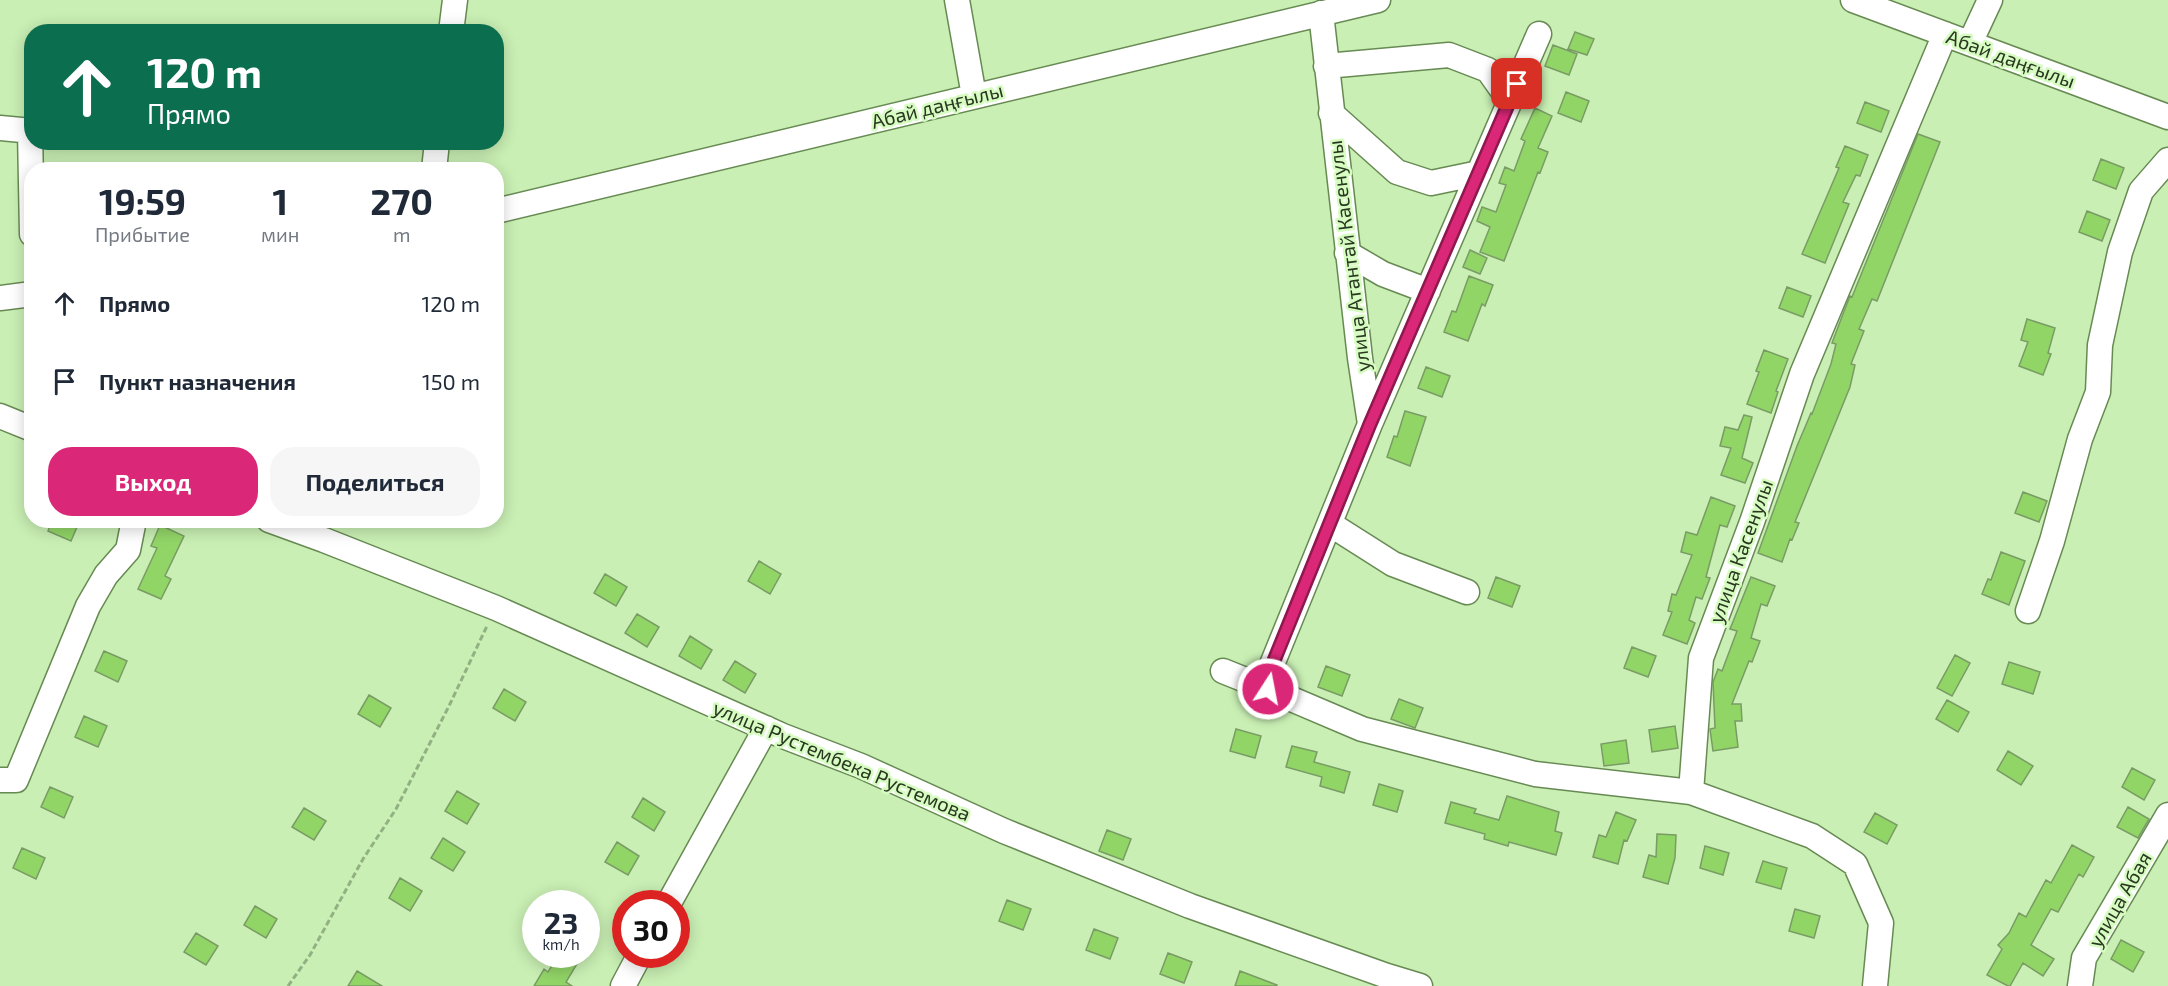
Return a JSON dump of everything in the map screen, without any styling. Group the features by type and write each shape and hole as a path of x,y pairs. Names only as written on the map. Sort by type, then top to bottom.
{"street":[{"path":"452,24 455,0"},
{"path":"957,0 974,96"},
{"name":"Абай даңғылы","path":"504,209 1378,0"},
{"name":"Абай даңғылы","path":"1853,0 2168,117"},
{"path":"1970,43 1989,0"},
{"name":"улица Атантай Касенулы","path":"1321,13 1359,358 1370,424"},
{"path":"1268,689 1271,668 1370,424 1539,34"},
{"name":"улица Касенулы","path":"1691,792 1701,658 1752,522 1802,374 1945,34"},
{"path":"1326,66 1449,55 1488,70 1510,101"},
{"path":"1331,113 1396,172 1431,183 1479,173"},
{"path":"0,128 24,130"},
{"path":"2028,611 2052,541 2080,439 2098,392 2100,345 2120,252 2141,191 2168,160"},
{"path":"1347,253 1383,274 1428,291"},
{"path":"0,298 24,295"},
{"path":"1359,358 1377,370 1396,364"},
{"path":"0,416 24,426"},
{"path":"1330,524 1393,564 1467,592"},
{"path":"0,780 16,780 88,606 106,575 128,550 132,528"},
{"name":"улица Рустембека Рустемова","path":"291,528 496,608 766,728 861,766 1004,831 1190,906 1420,986"},
{"path":"1223,671 1362,729 1536,774 1691,792 1812,836 1855,864 1881,923 1875,986"},
{"path":"676,890 766,728"},
{"name":"улица Абая","path":"2080,986 2084,958 2168,815"},
{"path":"623,986 633,968"}],"path":[{"path":"288,986 310,955 363,859 396,809 496,608"}],"building":[{"path":"1575,32 1594,39 1587,55 1568,49"},
{"path":"1553,45 1577,54 1569,75 1545,66"},
{"path":"1566,92 1589,101 1581,122 1558,113"},
{"path":"1865,102 1889,111 1881,132 1857,123"},
{"path":"1535,108 1552,116 1538,148 1548,152 1504,261 1480,252 1490,227 1477,221 1482,207 1496,212 1506,185 1499,183 1505,167 1514,171 1525,141 1521,139"},
{"path":"1918,134 1940,142 1877,301 1872,299 1859,329 1864,331 1851,364 1855,365 1850,387 1795,522 1799,523 1792,540 1790,539 1782,562 1758,553 1797,446 1831,364 1836,344 1832,343 1843,314"},
{"path":"1845,146 1868,155 1860,176 1856,175 1843,202 1849,204 1825,263 1802,254 1839,168 1836,167"},
{"path":"2101,159 2124,168 2116,189 2093,180"},
{"path":"2087,211 2110,220 2102,241 2079,232"},
{"path":"1470,250 1487,258 1480,274 1463,267"},
{"path":"1469,276 1493,285 1485,306 1482,304 1468,341 1444,332 1452,311 1456,312"},
{"path":"1787,287 1811,296 1803,317 1779,308"},
{"path":"2027,319 2055,328 2048,353 2051,354 2043,375 2019,366 2028,342 2021,340"},
{"path":"1764,350 1788,359 1776,391 1778,392 1771,413 1747,404 1759,372 1756,371"},
{"path":"1426,367 1450,376 1442,397 1418,388"},
{"path":"1405,411 1426,417 1410,466 1387,457 1394,436 1397,437"},
{"path":"1744,415 1752,417 1742,458 1753,463 1745,483 1721,475 1731,448 1720,446 1725,427 1738,430"},
{"path":"2023,492 2047,501 2039,522 2015,513"},
{"path":"1711,497 1735,506 1727,527 1720,525 1706,577 1710,578 1702,599 1696,597 1689,620 1695,623 1687,644 1663,635 1672,612 1668,611 1672,594 1676,595 1692,555 1681,552 1686,532 1697,535"},
{"path":"49,528 77,528 71,541 48,531"},
{"path":"159,528 167,528 184,536 165,576 171,579 161,599 138,589 157,548 151,546"},
{"path":"2001,552 2025,561 2009,605 1982,594 1988,579 1991,580"},
{"path":"759,561 781,574 770,594 748,581"},
{"path":"605,574 627,587 616,606 594,593"},
{"path":"1496,577 1520,586 1512,607 1488,598"},
{"path":"1751,577 1775,586 1767,606 1761,604 1751,638 1760,641 1752,662 1749,661 1732,704 1741,704 1742,721 1735,721 1738,747 1713,751 1710,729 1715,728 1713,682 1718,669 1722,671 1737,631 1730,629"},
{"path":"637,614 659,627 647,647 625,633"},
{"path":"690,636 712,650 701,669 679,656"},
{"path":"1632,647 1656,656 1648,677 1624,668"},
{"path":"104,651 127,661 118,682 95,671"},
{"path":"1955,655 1970,663 1952,696 1937,688"},
{"path":"735,661 756,674 745,693 723,680"},
{"path":"2009,662 2040,672 2033,694 2002,684"},
{"path":"1326,666 1350,675 1342,696 1318,687"},
{"path":"504,689 526,702 515,721 493,708"},
{"path":"369,695 391,708 380,727 358,714"},
{"path":"1399,699 1423,708 1415,728 1391,719"},
{"path":"1947,700 1969,712 1958,732 1936,719"},
{"path":"84,716 107,726 98,747 75,737"},
{"path":"1675,726 1678,748 1652,752 1649,730"},
{"path":"1236,729 1261,736 1255,758 1230,751"},
{"path":"1626,740 1629,763 1604,766 1601,744"},
{"path":"1292,746 1317,752 1314,762 1350,772 1344,793 1320,786 1322,777 1286,767"},
{"path":"2008,751 2033,766 2021,785 1997,770"},
{"path":"2132,768 2155,780 2144,800 2122,787"},
{"path":"1379,784 1403,791 1397,812 1373,805"},
{"path":"50,787 73,797 64,818 41,807"},
{"path":"457,791 479,804 467,824 445,811"},
{"path":"1507,796 1559,812 1555,831 1562,833 1556,855 1509,842 1508,846 1484,839 1485,834 1445,823 1451,802 1476,809 1474,813 1499,820"},
{"path":"643,798 665,812 654,831 632,817"},
{"path":"2128,807 2149,819 2138,838 2117,827"},
{"path":"304,808 326,821 314,840 292,827"},
{"path":"1616,812 1636,820 1627,841 1624,840 1618,864 1593,857 1599,835 1606,837"},
{"path":"1875,813 1897,825 1887,844 1864,832"},
{"path":"1107,830 1131,839 1123,860 1099,851"},
{"path":"1657,834 1676,835 1675,858 1668,884 1643,877 1649,855 1656,857"},
{"path":"443,838 465,852 453,871 431,858"},
{"path":"617,842 639,856 628,875 605,862"},
{"path":"2072,845 2094,857 2083,877 2079,874 2058,912 2051,909 2031,945 2054,959 2043,976 2023,963 2010,986 1987,975 2002,949 1998,945 2009,933 2019,913 2026,917 2046,880 2051,883"},
{"path":"1705,846 1729,853 1723,875 1700,868"},
{"path":"22,848 45,858 36,879 13,868"},
{"path":"1763,861 1787,868 1781,889 1756,882"},
{"path":"400,878 422,891 410,911 389,898"},
{"path":"1007,900 1031,909 1023,930 999,921"},
{"path":"255,906 277,919 266,938 244,925"},
{"path":"1795,909 1820,916 1814,938 1789,931"},
{"path":"1094,929 1118,938 1110,959 1086,950"},
{"path":"196,933 218,946 206,965 184,952"},
{"path":"2121,940 2144,952 2133,972 2111,959"},
{"path":"1168,953 1192,962 1184,983 1160,974"},
{"path":"550,968 574,968 566,982 572,986 534,986 544,969 548,972"},
{"path":"357,971 382,986 348,986"},
{"path":"1240,971 1277,985 1235,986"}],"route":[{"path":"1268,689 1271,668 1370,424 1517,84"}]}
